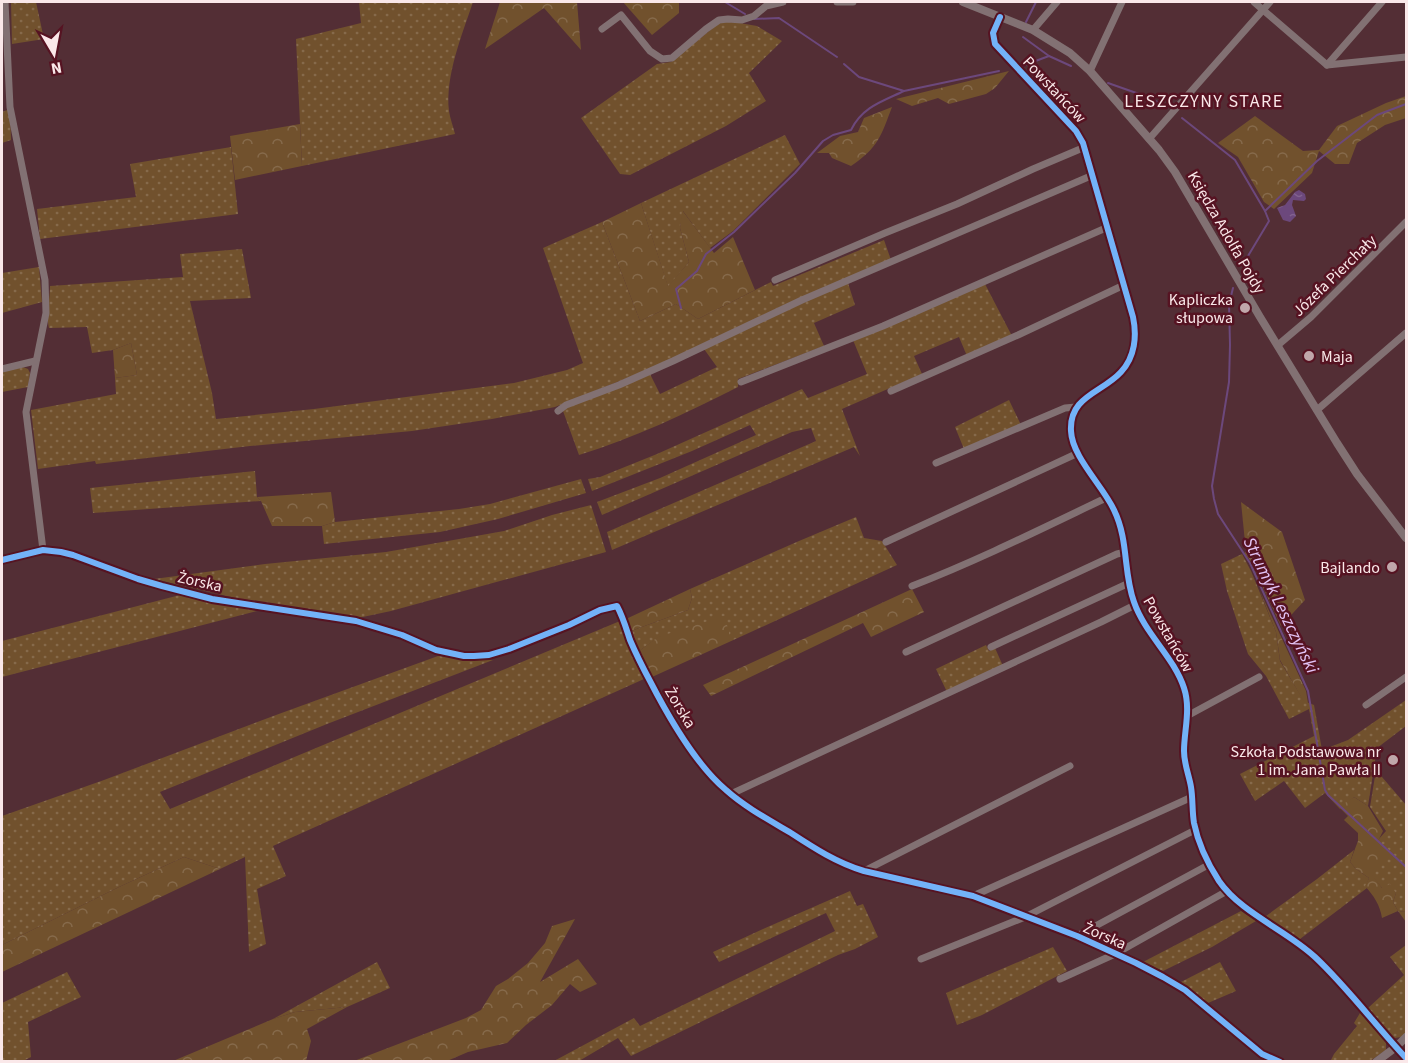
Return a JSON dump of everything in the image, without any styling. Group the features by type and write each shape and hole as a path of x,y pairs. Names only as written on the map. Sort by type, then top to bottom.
{"street":[{"path":"2,560 43,550 26,412 46,312 45,279 10,107 6,2"},
{"path":"602,29 621,15 650,51 662,59 672,58 719,21 742,20 754,16 766,6 783,2"},
{"path":"837,2 853,2"},
{"name":"Księdza Adolfa Pojdy","path":"963,2 1033,30 1070,53 1090,71 1149,139 1175,172 1352,467 1403,526 1407,538"},
{"path":"1033,30 1056,2"},
{"path":"1090,71 1122,2"},
{"path":"1254,2 1327,65 1407,57"},
{"path":"1149,139 1270,2"},
{"path":"1327,65 1382,2"},
{"name":"Powstańców","path":"1000,17 993,33 995,44 1082,139 1135,326 1135,339 1127,363 1119,374 1082,400 1076,407 1071,429 1078,453 1108,497 1121,525 1129,583 1135,605 1181,681 1186,696 1184,757 1192,797 1195,830 1202,848 1227,891 1315,957 1407,1058"},
{"path":"775,280 957,204 1085,147"},
{"path":"558,411 566,405 673,361 802,300 1093,176"},
{"name":"Józefa Pierchały","path":"1278,345 1311,317 1407,222"},
{"path":"741,382 883,326 1108,227"},
{"path":"891,391 1124,285"},
{"path":"1317,410 1407,333"},
{"path":"2,369 35,361"},
{"path":"936,463 1065,408 1076,407"},
{"path":"886,542 1078,453"},
{"path":"912,586 1000,549 1108,497"},
{"name":"Żorska","path":"43,550 73,555 138,579 213,599 356,621 402,635 436,650 464,656 489,655 509,649 600,610 617,606 623,616 631,641 661,701 700,763 725,790 756,812 823,853 851,867 974,896 1077,936 1163,977 1185,990 1262,1054 1280,1062"},
{"path":"906,652 1117,554 1126,552"},
{"path":"991,647 1129,583"},
{"path":"731,794 1135,605"},
{"path":"1187,716 1259,677"},
{"path":"1366,705 1407,677"},
{"path":"864,871 1070,766"},
{"path":"974,896 1192,797"},
{"path":"921,959 1025,917 1195,830"},
{"path":"1077,936 1210,864"},
{"path":"1060,979 1114,954 1227,891"},
{"path":"1376,1062 1407,1037"}],"green space":[{"path":"11,2 36,2 44,39 12,44"},
{"path":"359,2 473,2 455,56 448,98 455,134 302,166 296,39 361,23"},
{"path":"500,2 577,2 581,50 544,8 485,49"},
{"path":"623,2 679,2 679,13 652,35"},
{"path":"728,21 757,26 782,41 749,73 766,101 726,126 630,175 620,174 581,118 657,64 671,62 719,23"},
{"path":"1009,71 995,88 986,94 949,104 938,98 912,106 896,99"},
{"path":"1406,96 1406,118 1385,125 1357,143 1349,164 1335,164 1319,151 1312,173 1274,209 1264,202 1238,157 1218,143 1255,116 1303,151 1319,150 1337,126"},
{"path":"892,107 885,126 873,147 851,166 832,158 829,153 817,153 840,136 858,132 864,118"},
{"path":"10,109 11,140 2,143 2,112"},
{"path":"300,124 302,166 235,180 230,136"},
{"path":"785,135 800,164 733,231 710,248 683,211 680,228 689,262 668,287 641,203"},
{"path":"231,147 238,214 40,239 37,209 136,197 130,164"},
{"path":"641,203 668,286 689,262 680,228 682,210 714,253 733,237 755,290 698,319 676,304 640,321 602,222"},
{"path":"602,222 640,321 676,304 698,319 771,282 773,286 884,240 891,260 647,370 555,407 412,431 250,446 96,464 95,461 38,469 31,410 116,394 115,378 137,375 131,343 113,350 92,353 87,327 49,328 50,286 183,277 180,254 242,249 251,298 190,301 216,419 314,409 514,383 567,370 583,363 543,248"},
{"path":"39,267 42,302 2,313 2,273"},
{"path":"848,283 855,305 814,323 824,346 738,379 738,387 699,406 620,441 579,455 563,411 566,408 650,374 660,394 717,367 704,349"},
{"path":"985,284 1012,336 967,356 959,337 914,356 922,374 842,409 860,456 854,447 612,550 607,532 816,441 811,428 792,432 602,515 597,502 660,478 756,435 750,425 592,491 588,479 600,477 657,454 802,389 808,398 867,374 853,340"},
{"path":"131,343 137,375 115,378 113,350"},
{"path":"23,367 30,373 28,387 2,392 2,371"},
{"path":"1009,400 1021,425 964,449 955,427"},
{"path":"255,471 257,497 261,501 93,513 90,488"},
{"path":"581,479 586,493 498,519 440,532 324,544 322,526 335,522 490,504"},
{"path":"331,492 335,522 322,526 272,526 257,497"},
{"path":"1241,502 1282,532 1305,600 1281,626 1250,560 1244,553 1246,552"},
{"path":"591,505 606,552 358,618 248,601 154,579 265,564 386,552 504,531"},
{"path":"856,517 864,538 882,541 897,565 729,642 729,631 659,637 639,651 631,631 688,610 692,598 690,589"},
{"path":"1242,554 1276,632 1280,661 1304,701 1314,705 1322,750 1348,740 1406,700 1406,726 1377,748 1368,806 1354,797 1340,809 1325,793 1305,808 1284,781 1255,801 1240,774 1314,736 1309,709 1289,719 1266,676 1248,654 1227,591 1221,564"},
{"path":"690,589 692,598 688,610 631,631 626,619"},
{"path":"912,589 924,612 871,637 863,623 711,696 703,685"},
{"path":"1259,589 1306,691 1308,703 1304,702 1280,660 1276,632"},
{"path":"180,595 257,611 2,677 2,641"},
{"path":"724,616 729,631 729,642 652,677 639,651 658,637"},
{"path":"620,621 644,679 273,846 286,876 257,889 266,944 249,952 245,857 220,869 184,857 2,945 2,816 438,656 493,660 160,792 170,809"},
{"path":"986,645 989,651 995,648 1003,666 947,692 936,669"},
{"path":"1376,770 1406,805 1406,912 1398,911 1393,902 1396,893 1382,888 1370,873 1377,841 1386,831 1370,807"},
{"path":"1354,797 1368,806 1383,831 1378,841 1393,853 1371,873 1382,888 1390,884 1396,893 1393,902 1398,911 1382,918 1376,901 1365,886 1369,878 1350,862 1358,841 1358,833 1344,820 1348,816 1339,807"},
{"path":"1354,850 1350,862 1369,878 1367,888 1300,939 1266,916 1317,879"},
{"path":"184,857 220,869 2,972 2,945"},
{"path":"850,891 857,906 863,904 878,937 631,1056 618,1038 579,1061 554,1061 634,1018 640,1026 835,931 826,913 719,962 713,952"},
{"path":"1241,911 1256,921 1212,947 1163,971 1143,962"},
{"path":"1398,911 1406,912 1406,922"},
{"path":"575,919 540,982 578,959 597,984 580,992 570,984 552,1005 507,1043 468,1052 447,1061 354,1061 466,1018 481,1010 496,986 528,963 545,943 552,926"},
{"path":"1406,945 1406,1033 1395,1038 1368,1008 1404,975 1390,957"},
{"path":"1053,947 1067,971 982,1015 957,1025 946,993"},
{"path":"377,962 390,988 347,1007 295,1012 273,1019"},
{"path":"1220,962 1236,991 1208,1003 1179,983"},
{"path":"67,972 81,997 28,1022 31,1057 23,1061 2,1061 2,1003"},
{"path":"347,1007 307,1029 311,1041 306,1061 173,1061 295,1012"},
{"path":"1360,1013 1386,1042 1386,1050 1370,1061 1330,1062 1357,1026 1354,1023"}],"water":[{"path":"1299,190 1305,194 1306,199 1304,201 1293,200 1292,205 1296,216 1290,222 1283,220 1277,208 1285,205"}],"waterway":[{"path":"725,2 745,14"},
{"path":"1026,22 1036,2"},
{"path":"754,19 779,18 837,57"},
{"path":"1023,37 1049,56"},
{"path":"1022,66 1049,56 1071,66"},
{"path":"844,64 859,77 904,91 999,71"},
{"path":"1108,83 1164,105"},
{"path":"681,308 676,289 697,271 706,254 734,232 795,173 823,141 833,135 851,130 867,110 904,91"},
{"path":"1265,211 1317,161 1377,115 1406,104"},
{"path":"1182,118 1235,160 1269,221 1245,261 1251,273 1246,280"},
{"name":"Strumyk Leszczyński","path":"1233,288 1229,304 1229,382 1212,486 1218,514 1250,563 1308,691 1325,790 1406,867"}],"cycle path":[{"path":"1000,17 993,33 995,44 1076,131 1083,143 1133,317 1135,339 1126,366 1113,379 1081,402 1075,410 1071,431 1082,461 1109,501 1119,522 1128,579 1139,614 1174,666 1184,688 1187,712 1184,756 1191,787 1194,823 1201,846 1219,881 1228,892 1251,912 1315,957 1406,1058"},
{"path":"2,560 43,550 61,552 138,579 212,599 356,621 402,635 436,650 464,656 489,655 509,649 600,610 617,606 642,666 684,739 715,780 749,808 844,864 864,871 973,896 1077,936 1136,963 1185,990 1262,1054 1280,1062"}],"place":[{"name":"Kapliczka słupowa","path":"1245,308"},
{"name":"Maja","path":"1309,356"},
{"name":"Bajlando","path":"1392,567"},
{"name":"Szkoła Podstawowa nr 1 im. Jana Pawła II","path":"1393,760"}],"district":[{"name":"LESZCZYNY STARE","path":"1204,101"}]}
